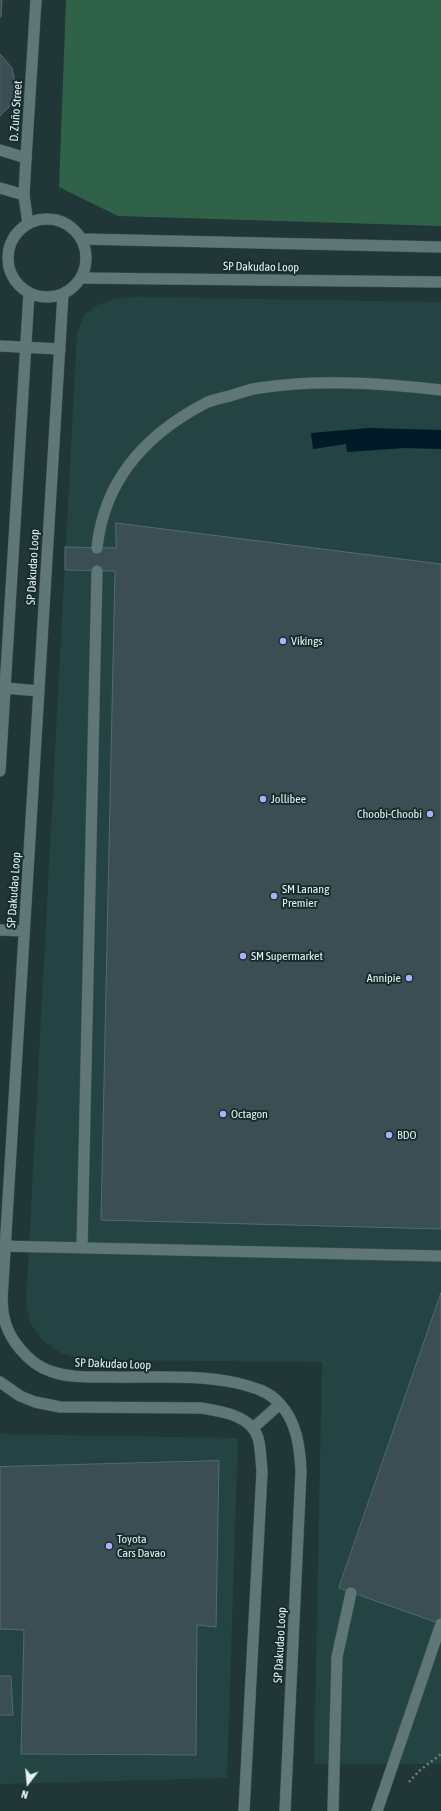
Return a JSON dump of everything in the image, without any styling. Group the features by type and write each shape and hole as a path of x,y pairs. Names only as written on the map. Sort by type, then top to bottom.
{"street":[{"name":"D. Zuño Street","path":"28,224 24,195 36,0"},
{"path":"0,150 26,158"},
{"path":"0,188 24,195"},
{"path":"46,219 56,220 75,230 81,239 86,255 84,271 81,278 73,288 52,298 40,297 20,288 14,281 7,263 7,254 12,240 20,229 28,224 46,219"},
{"name":"SP Dakudao Loop","path":"81,239 441,247"},
{"name":"SP Dakudao Loop","path":"81,278 441,282"},
{"name":"SP Dakudao Loop","path":"0,771 29,293"},
{"name":"SP Dakudao Loop","path":"63,294 24,932 4,1216 2,1299 4,1318 14,1340 29,1359 49,1371 74,1376 221,1380 265,1392 280,1404 296,1432 300,1453 301,1472 285,1811"},
{"path":"0,346 25,346 60,349"},
{"path":"97,548 99,532 114,487 135,456 157,434 205,403 258,388 318,382 390,384 441,390"},
{"path":"82,1247 97,571"},
{"path":"5,688 39,691"},
{"path":"0,930 24,932"},
{"path":"3,1246 441,1256"},
{"path":"0,1382 20,1396 35,1402 60,1407 200,1408 219,1411 240,1418 253,1428 258,1438 262,1472 244,1811"},
{"path":"253,1428 280,1404"},
{"path":"333,1811 337,1657 351,1593"},
{"path":"376,1811 441,1624"}],"path":[{"path":"419,1771 441,1754"}],"shaded area":[{"path":"134,297 441,302 441,1764 314,1764 322,1362 84,1360 61,1353 44,1342 30,1323 26,1304 77,333 84,315 97,305 115,299"},
{"path":"369,428 441,430 441,449 405,448 347,452 346,444 313,449 311,433"},
{"name":"Toyota Cars Davao","path":"0,1434 238,1438 227,1778 0,1784"}],"green space":[{"path":"66,0 441,0 441,226 118,216 59,187"}],"building":[{"path":"0,0 2,0 1,17 0,17"},
{"path":"0,54 12,68 15,82 14,94 9,107 0,116"},
{"name":"SM Lanang Premier","path":"116,523 441,564 441,1229 101,1220 115,571 65,570 65,547 116,548"},
{"path":"441,1293 441,1624 339,1588"},
{"name":"Toyota Cars Davao","path":"219,1461 216,1627 197,1625 196,1755 21,1754 24,1630 0,1629 0,1467"},
{"path":"0,1676 11,1676 13,1715 0,1715"}],"place":[{"name":"Vikings","path":"283,641"},
{"name":"Jollibee","path":"263,799"},
{"name":"Choobi-Choobi","path":"430,814"},
{"name":"SM Lanang Premier","path":"274,896"},
{"name":"SM Supermarket","path":"243,956"},
{"name":"Annipie","path":"409,978"},
{"name":"Octagon","path":"223,1114"},
{"name":"BDO","path":"389,1135"},
{"name":"Toyota Cars Davao","path":"109,1546"}]}
